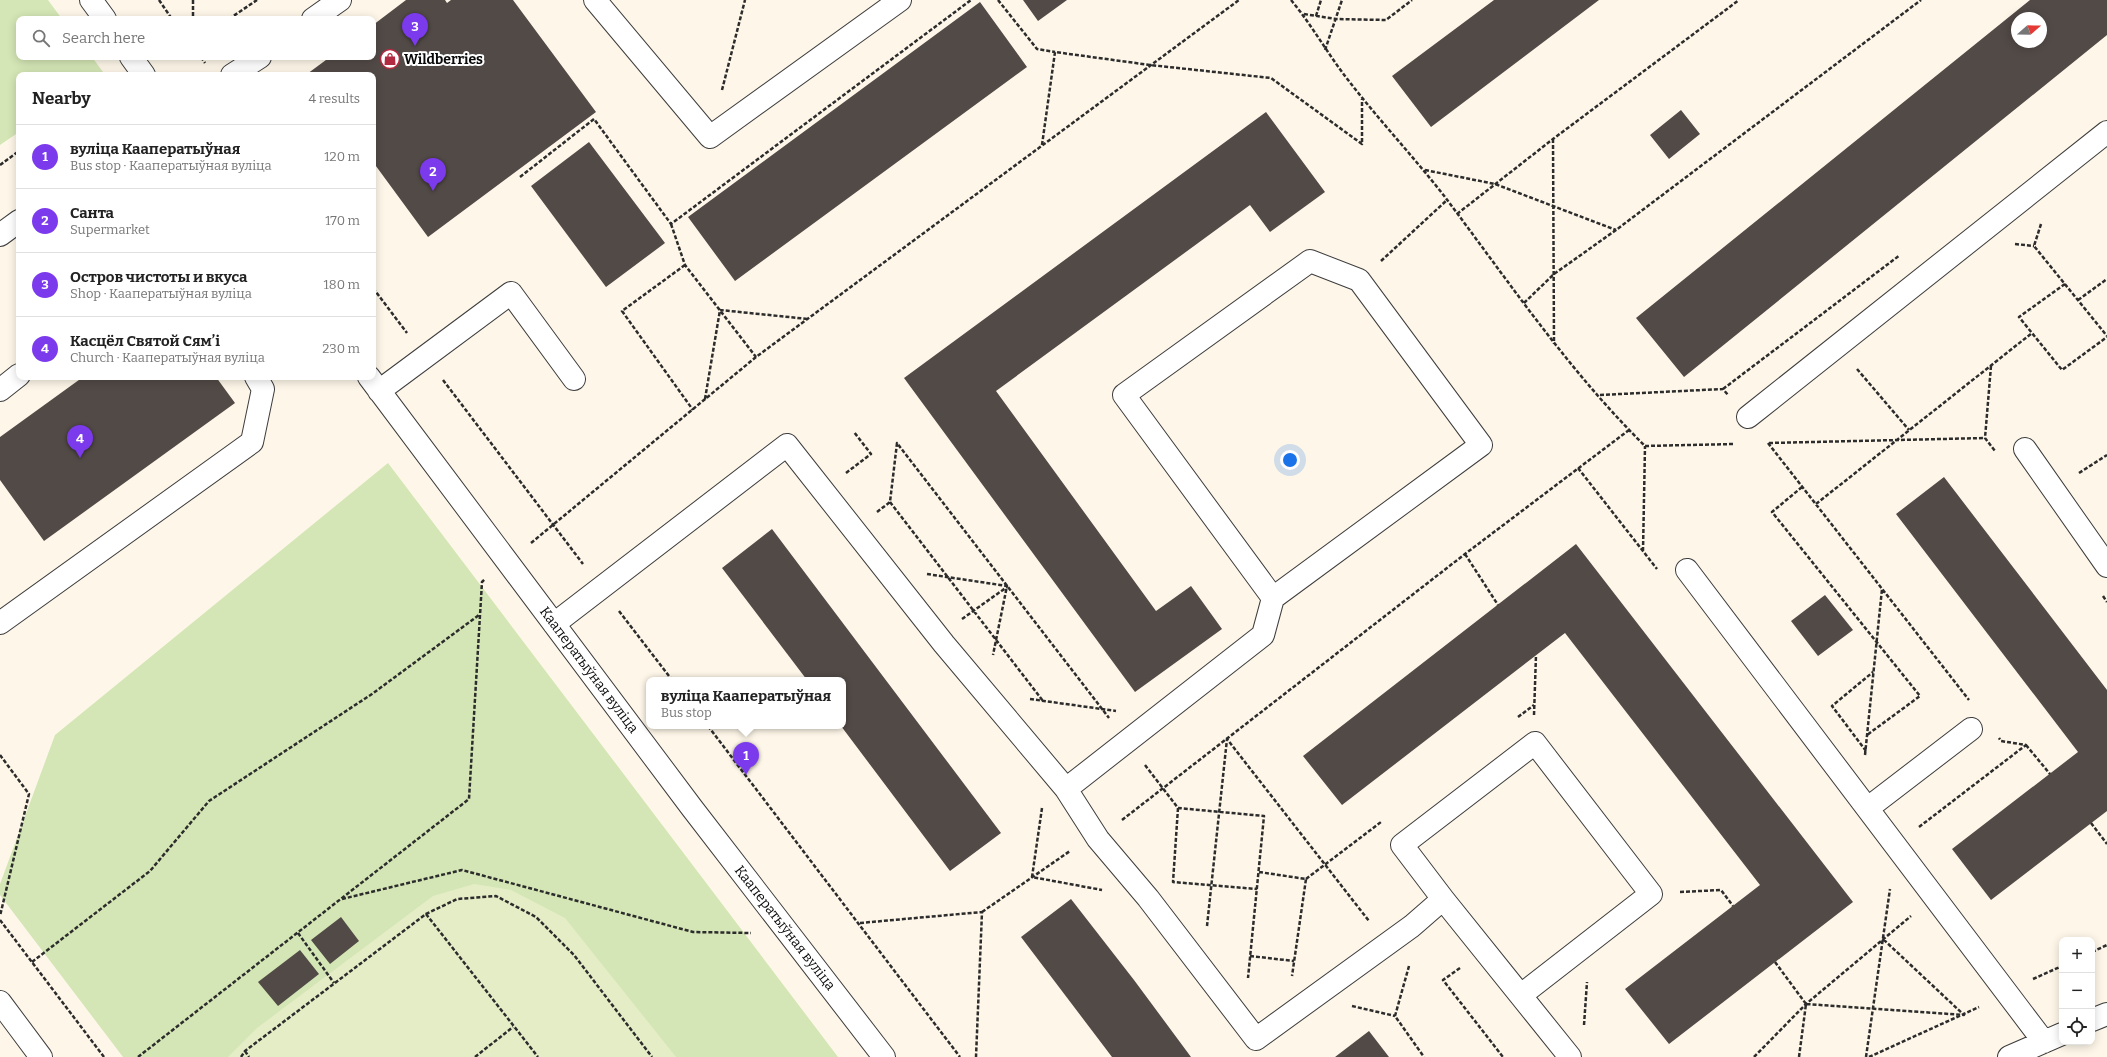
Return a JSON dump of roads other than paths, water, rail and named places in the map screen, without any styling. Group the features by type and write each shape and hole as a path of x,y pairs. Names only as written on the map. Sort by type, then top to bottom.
{"street":[{"path":"91,0 103,16"},
{"path":"317,16 340,0"},
{"path":"595,0 710,137 900,0"},
{"path":"134,60 142,72"},
{"path":"237,72 255,60"},
{"path":"1748,417 2107,132"},
{"path":"0,235 16,223"},
{"path":"1066,789 1263,635 1273,598 1481,445 1359,280 1310,262 1124,395 1273,598"},
{"path":"374,384 425,356 511,293 574,379"},
{"path":"0,390 16,377"},
{"path":"0,623 252,442 262,389 258,380"},
{"name":"Кааператыўная вуліца","path":"374,384 554,624 884,1057"},
{"path":"554,624 787,444 939,637 1066,789 1098,839 1148,898 1256,1039 1412,926 1443,899"},
{"path":"2025,449 2107,566"},
{"path":"1688,570 2006,992 2053,1038 2009,1057"},
{"path":"1864,804 1971,729"},
{"path":"1521,995 1651,894 1534,743 1402,845 1443,899 1570,1057"},
{"path":"0,1002 41,1057"},
{"path":"2095,1019 2107,1014"}],"place":[{"name":"Остров чистоты и вкуса","path":"415,46"},
{"name":"Wildberries","path":"390,59"},
{"name":"Санта","path":"433,191"},
{"name":"Касцёл Святой Сямʼі","path":"80,458"},
{"name":"вуліца Кааператыўная","path":"746,775"}]}
